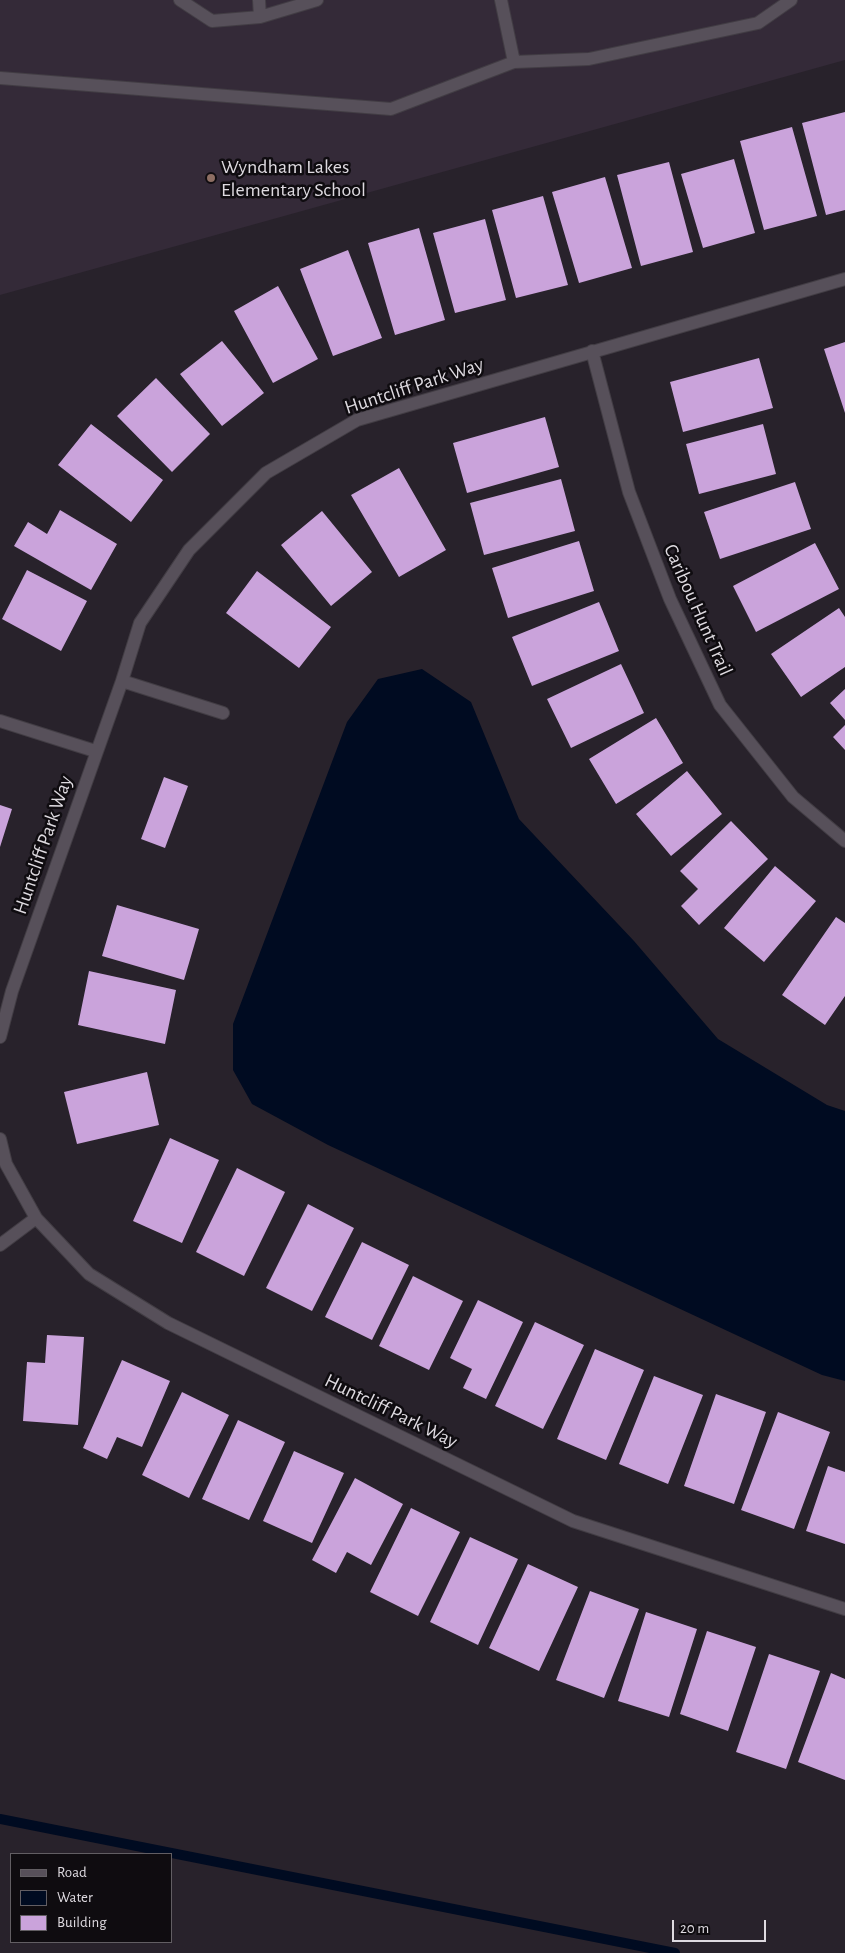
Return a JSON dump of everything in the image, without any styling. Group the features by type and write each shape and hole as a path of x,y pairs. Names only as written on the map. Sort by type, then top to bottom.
{"street":[{"path":"180,0 212,21 260,17 318,0"},
{"path":"259,0 260,17"},
{"path":"501,0 514,62"},
{"path":"0,78 392,109 514,62 589,59 758,23 790,0"},
{"name":"Huntcliff Park Way","path":"0,1037 12,992 95,751 122,681 140,623 189,550 266,473 357,420 845,279"},
{"name":"Caribou Hunt Trail","path":"592,351 629,492 670,599 720,705 793,797 845,841"},
{"path":"122,681 223,713"},
{"path":"0,721 95,751"},
{"name":"Huntcliff Park Way","path":"0,1139 6,1164 36,1218 89,1274 168,1323 573,1521 845,1608"},
{"path":"0,1245 36,1218"}],"shaded area":[{"name":"Wyndham Lakes Elementary School","path":"0,0 845,0 845,60 0,295"}],"water":[{"path":"422,669 471,702 519,819 634,941 718,1039 827,1105 845,1111 845,1381 822,1375 328,1145 252,1104 233,1070 233,1024 347,722 378,679"}],"building":[{"path":"845,112 845,210 826,215 802,123"},
{"path":"792,127 817,216 764,230 740,141"},
{"path":"734,159 755,233 703,248 681,174"},
{"path":"669,162 693,252 641,266 617,175"},
{"path":"605,177 632,268 579,283 552,192"},
{"path":"543,196 568,285 516,298 492,210"},
{"path":"485,219 506,300 455,313 433,233"},
{"path":"419,228 445,320 395,335 368,243"},
{"path":"348,250 382,338 333,356 300,269"},
{"path":"278,286 318,359 273,383 234,311"},
{"path":"222,341 264,393 222,426 180,374"},
{"path":"845,342 845,413 824,349"},
{"path":"759,358 773,408 683,432 670,382"},
{"path":"156,378 210,434 172,472 117,416"},
{"path":"545,417 559,467 467,493 453,443"},
{"path":"91,424 163,480 131,522 58,465"},
{"path":"763,424 776,474 699,494 686,444"},
{"path":"399,468 446,550 399,577 351,495"},
{"path":"561,479 575,531 484,555 470,503"},
{"path":"795,482 811,529 720,559 704,512"},
{"path":"60,510 117,544 91,590 14,546 28,522 47,534"},
{"path":"322,511 372,572 331,606 281,545"},
{"path":"579,541 594,591 508,618 492,568"},
{"path":"815,543 839,589 756,632 733,586"},
{"path":"27,570 87,601 61,651 2,619"},
{"path":"257,571 331,627 299,668 226,613"},
{"path":"599,602 619,651 532,686 512,637"},
{"path":"839,608 845,617 845,667 801,697 771,654"},
{"path":"621,664 644,713 571,748 547,699"},
{"path":"845,689 845,720 830,703"},
{"path":"656,718 683,763 616,804 589,759"},
{"path":"845,725 845,750 833,737"},
{"path":"687,771 722,814 671,856 636,814"},
{"path":"164,777 188,786 165,848 141,839"},
{"path":"0,805 12,809 0,847"},
{"path":"731,821 768,859 699,925 681,906 698,889 680,871"},
{"path":"775,866 816,901 764,962 724,928"},
{"path":"117,905 199,929 184,980 102,956"},
{"path":"836,917 845,923 845,996 825,1025 782,995"},
{"path":"89,971 176,990 165,1044 78,1025"},
{"path":"147,1072 159,1125 77,1144 64,1092"},
{"path":"170,1138 219,1160 182,1243 133,1221"},
{"path":"237,1168 285,1192 244,1276 196,1252"},
{"path":"308,1204 354,1228 312,1311 266,1288"},
{"path":"362,1242 409,1265 372,1340 325,1317"},
{"path":"413,1276 463,1301 429,1370 379,1346"},
{"path":"478,1300 523,1322 486,1399 463,1388 472,1369 450,1358"},
{"path":"535,1322 584,1345 543,1429 495,1406"},
{"path":"47,1335 84,1337 78,1425 23,1421 27,1362 45,1363"},
{"path":"595,1349 644,1370 606,1460 557,1439"},
{"path":"122,1360 170,1381 142,1447 117,1437 107,1459 83,1448"},
{"path":"654,1376 703,1395 668,1484 619,1464"},
{"path":"182,1392 229,1415 189,1498 142,1475"},
{"path":"716,1394 766,1412 734,1504 684,1486"},
{"path":"778,1412 830,1432 794,1529 741,1510"},
{"path":"238,1420 285,1442 249,1520 202,1499"},
{"path":"294,1451 344,1473 312,1543 263,1521"},
{"path":"828,1466 845,1472 845,1544 806,1531"},
{"path":"355,1478 403,1504 371,1565 347,1552 336,1573 312,1560"},
{"path":"411,1508 460,1532 418,1616 370,1592"},
{"path":"470,1537 518,1559 478,1645 430,1622"},
{"path":"528,1564 578,1587 539,1671 489,1648"},
{"path":"590,1591 639,1609 604,1698 556,1680"},
{"path":"646,1612 697,1629 669,1717 618,1701"},
{"path":"707,1631 756,1647 728,1731 680,1714"},
{"path":"769,1654 820,1671 786,1769 736,1752"},
{"path":"831,1673 845,1679 845,1780 798,1762"}],"waterway":[{"path":"0,1819 171,1853"},
{"path":"172,1853 675,1953"}],"place":[{"name":"Wyndham Lakes Elementary School","path":"211,178"}]}
